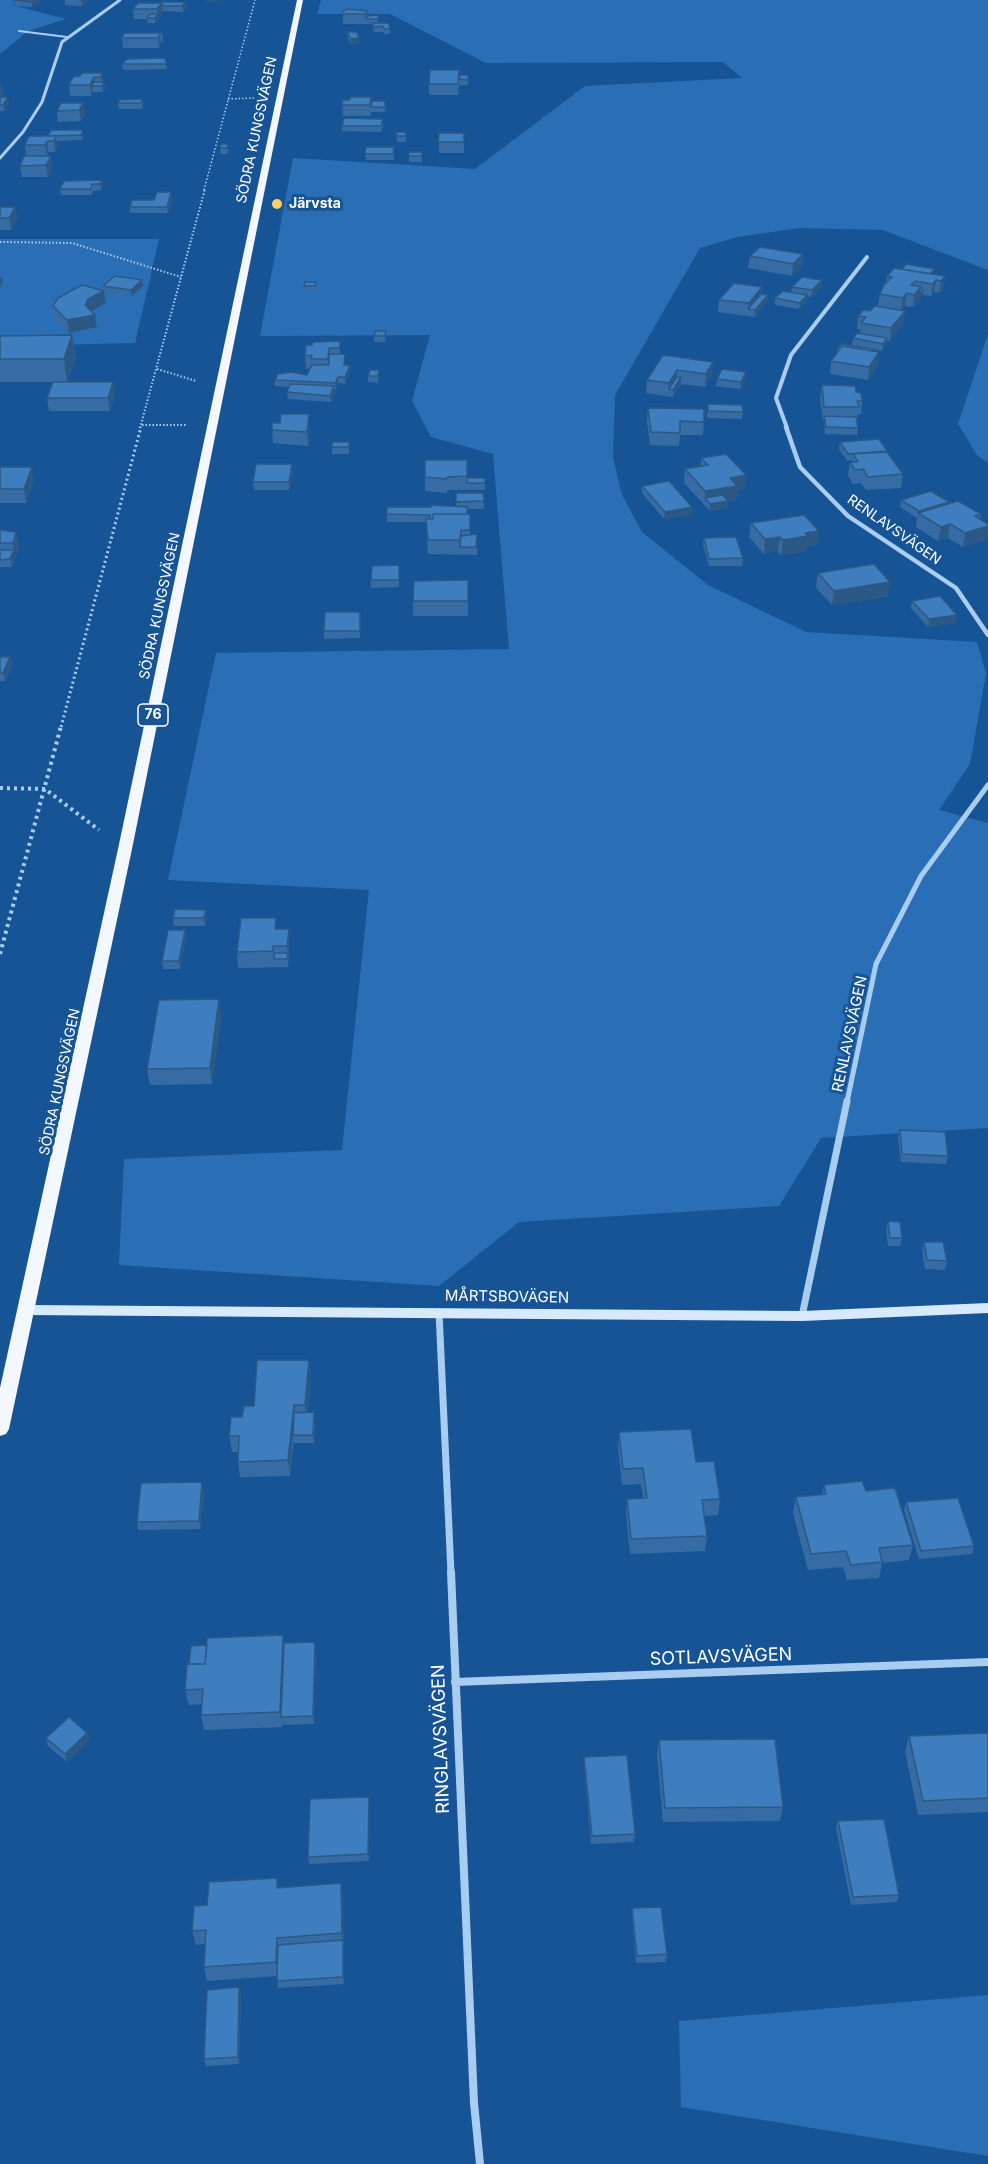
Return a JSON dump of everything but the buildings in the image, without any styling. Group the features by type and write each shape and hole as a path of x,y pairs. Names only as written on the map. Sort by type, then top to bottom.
{"main road":[{"name":"SÖDRA KUNGSVÄGEN","path":"0,1429 125,849 300,0"}],"street":[{"path":"0,159 15,144 33,118 51,81 59,50 67,37 120,0"},
{"name":"RENLAVSVÄGEN","path":"867,257 791,355 776,398 800,467 848,516 956,588 988,635"},
{"name":"RENLAVSVÄGEN","path":"802,1316 876,964 921,876 988,785"},
{"name":"MÅRTSBOVÄGEN","path":"26,1310 802,1316 988,1308"},
{"name":"RINGLAVSVÄGEN","path":"439,1312 474,2103 480,2164"},
{"name":"SOTLAVSVÄGEN","path":"455,1682 988,1662"}],"lane":[{"path":"20,31 67,37"}],"path":[{"path":"0,954 255,0"},
{"path":"0,242 72,243 181,277"},
{"path":"157,369 219,388"},
{"path":"142,425 212,425"},
{"path":"0,788 45,789 125,849"}],"shaded area":[{"path":"0,0 20,0 12,5 66,19 28,31 0,54"},
{"path":"321,0 988,0 988,270 883,230 799,228 737,237 700,248 615,395 613,457 622,495 642,532 708,585 806,632 977,642 986,673 970,764 939,810 988,823 988,1128 821,1138 779,1206 519,1222 439,1286 119,1265 124,1159 342,1150 369,890 168,880 216,653 509,649 493,454 431,437 412,401 430,335 260,336 293,158 475,169 585,86 742,78 723,62 486,63 390,14 317,14"},
{"path":"0,239 159,239 135,343 0,346"},
{"path":"988,334 988,463 977,455 958,424"},
{"path":"988,1995 988,2156 681,2107 679,2021"}],"place":[{"name":"Järvsta","path":"277,204"}]}
